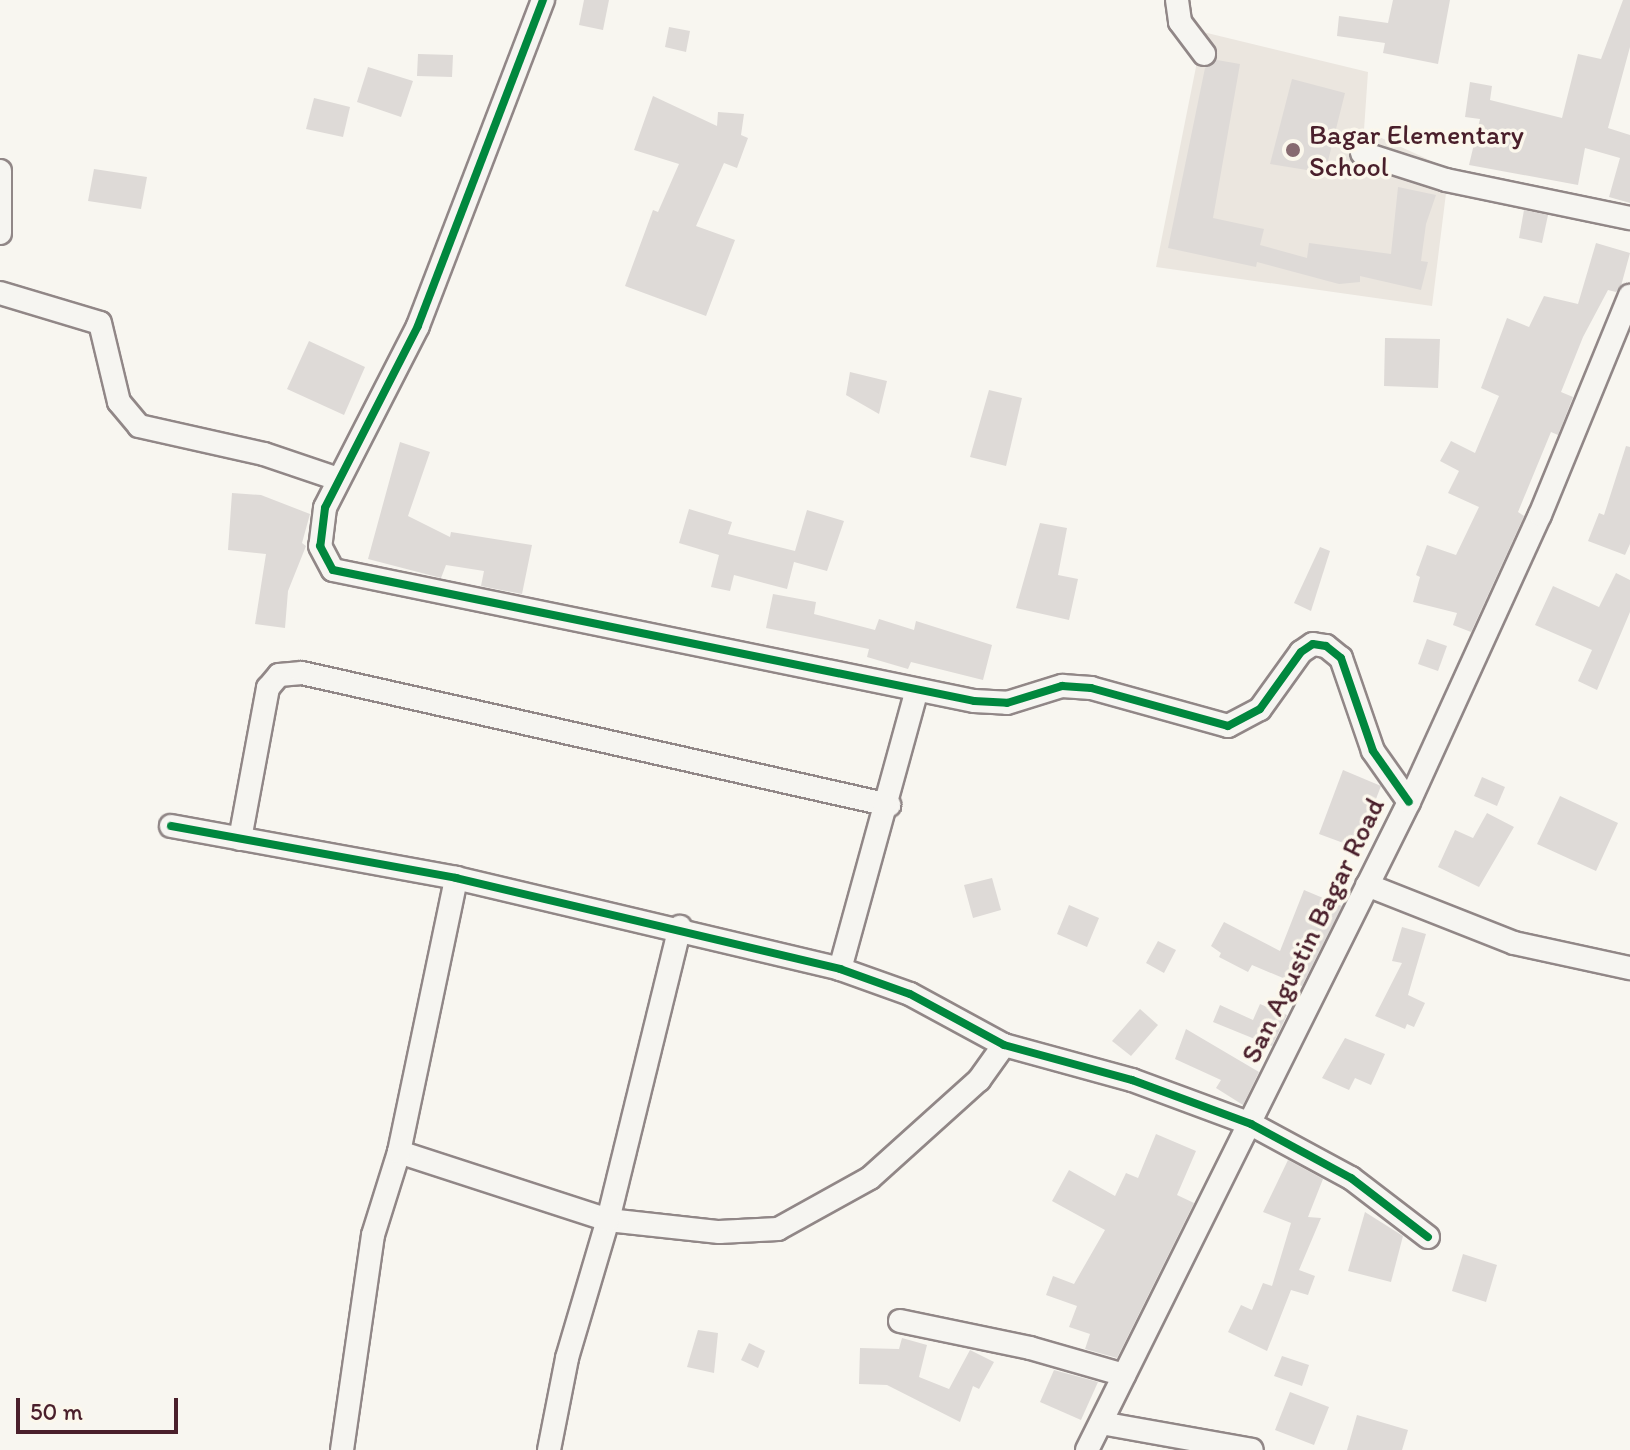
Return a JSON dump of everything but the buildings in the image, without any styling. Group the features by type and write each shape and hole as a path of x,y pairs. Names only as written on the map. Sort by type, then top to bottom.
{"street":[{"path":"543,0 418,326 325,508 320,546 323,560 345,575 991,704 1062,686 1091,688 1228,726 1260,709 1301,652 1313,644 1326,646 1341,658 1373,751 1409,802"},
{"path":"1177,0 1180,22 1204,54"},
{"path":"1362,153 1446,180 1630,218"},
{"path":"0,171 0,233"},
{"path":"0,293 100,323 119,402 139,426 264,454 338,479"},
{"name":"San Agustin Bagar Road","path":"1087,1450 1409,802 1540,515 1630,296"},
{"path":"240,839 268,688 279,675 302,673 889,805"},
{"path":"840,969 889,805 917,690"},
{"path":"171,826 456,878 680,927 840,969 910,994 1004,1045 1132,1080 1251,1124 1351,1178 1428,1237"},
{"path":"342,1450 351,1361 373,1235 399,1152 456,878"},
{"path":"1367,885 1514,943 1630,968"},
{"path":"549,1450 567,1358 608,1220 680,927"},
{"path":"399,1152 608,1220 719,1232 778,1229 870,1178 979,1080 1004,1045"},
{"path":"900,1321 1030,1348 1124,1375"},
{"path":"1101,1423 1252,1450"}],"shaded area":[{"name":"Bagar Elementary School","path":"1203,32 1368,72 1364,130 1449,169 1432,306 1156,267"}],"cycle path":[{"path":"543,0 418,326 325,508 320,546 333,570 974,701 1007,703 1062,686 1091,688 1228,726 1260,709 1301,652 1313,644 1326,646 1341,658 1373,751 1409,802"},
{"path":"171,826 456,878 840,969 910,994 1004,1045 1132,1080 1251,1124 1351,1178 1428,1237"}],"place":[{"name":"Bagar Elementary School","path":"1293,150"}]}
